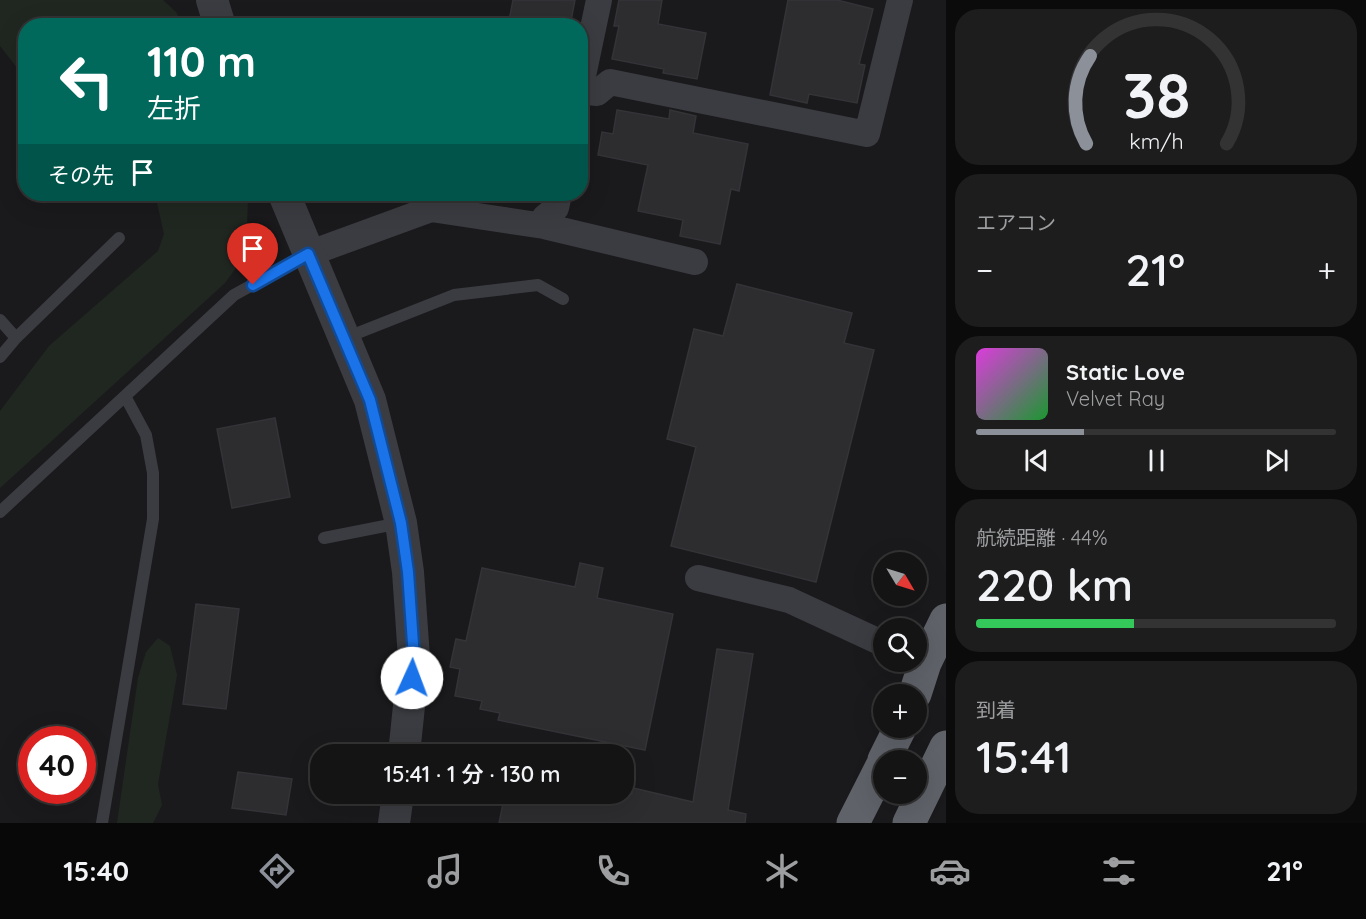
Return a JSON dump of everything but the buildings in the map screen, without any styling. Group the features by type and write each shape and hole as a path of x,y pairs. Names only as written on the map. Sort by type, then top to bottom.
{"highway":[{"path":"927,651 946,620"},
{"path":"909,823 946,747"},
{"path":"853,823 873,783"}],"street":[{"path":"212,0 218,18"},
{"path":"588,52 599,0"},
{"path":"588,91 597,93 610,82 867,134 900,0"},
{"path":"287,201 370,400 401,523 408,572 414,658 405,744"},
{"path":"544,226 545,217 556,208 558,201"},
{"path":"308,254 431,209 544,226 695,262"},
{"path":"698,578 789,600 873,639"},
{"path":"394,823 397,804"}],"lane":[{"path":"0,357 16,338 119,238"},
{"path":"0,512 234,295 308,254"},
{"path":"344,338 454,295 538,285 563,299"},
{"path":"0,320 16,338"},
{"path":"102,823 153,519 153,473 146,435 124,396"},
{"path":"324,538 401,523"}],"shaded area":[{"path":"0,0 163,0 179,18 18,18 18,69 0,46"},
{"path":"157,201 248,201 246,254 225,283 0,488 0,411 49,346 158,251 164,234"},
{"path":"158,638 170,646 177,675 158,784 162,805 153,823 117,823 138,678 146,652"}],"route":[{"path":"253,285 308,254 370,400 401,523 408,572 414,658 412,678"}]}
